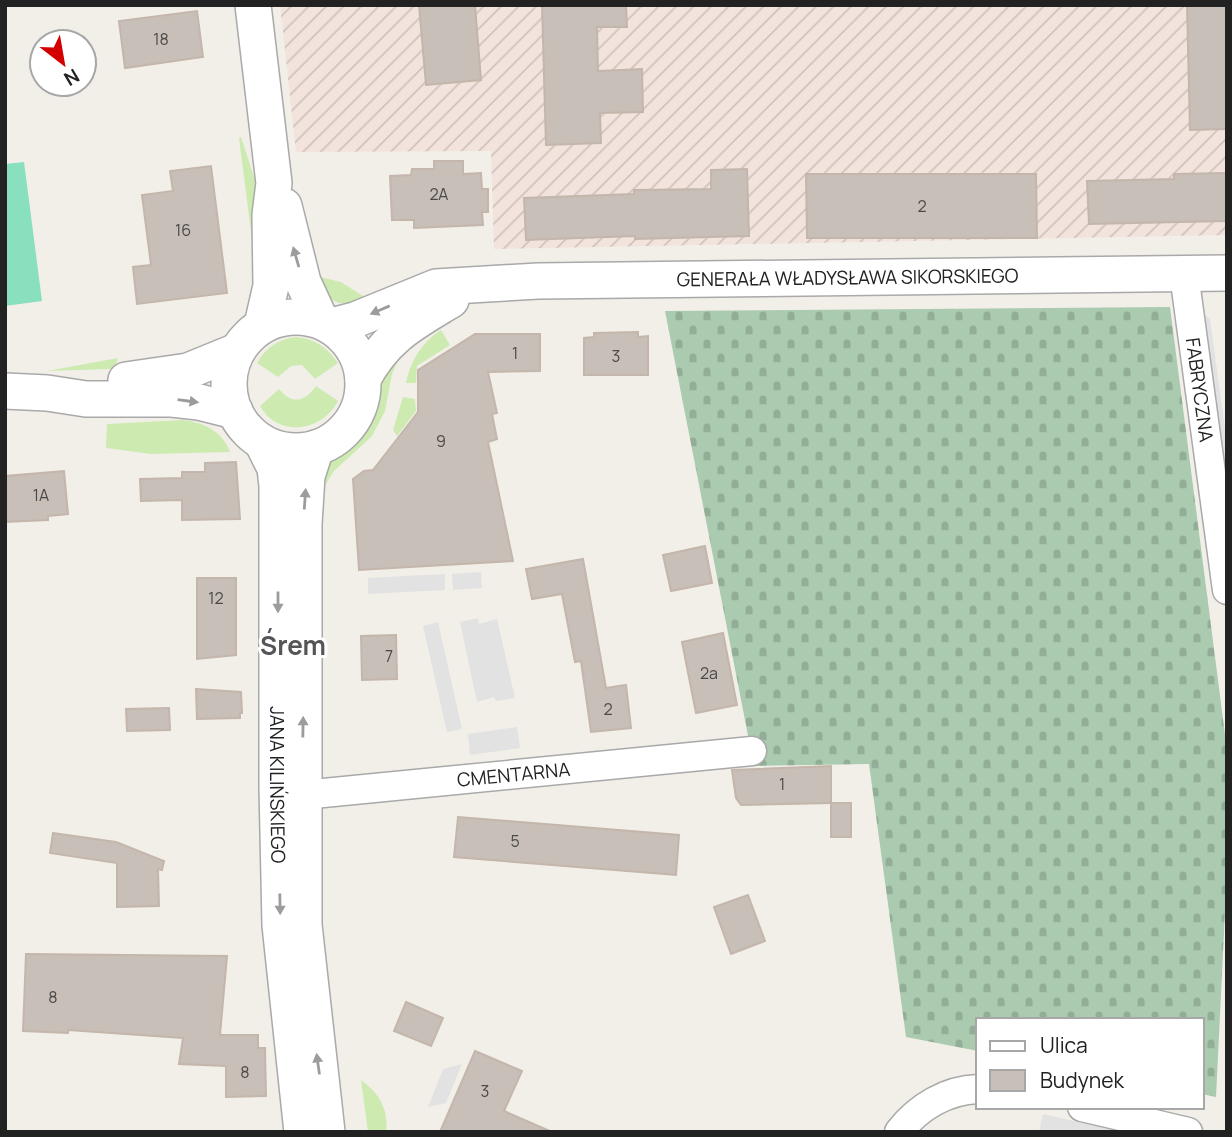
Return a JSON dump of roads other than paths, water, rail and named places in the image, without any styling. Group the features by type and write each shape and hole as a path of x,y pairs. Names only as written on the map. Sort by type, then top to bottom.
{"street":[{"path":"253,5 274,183 270,215 271,286 262,326"},
{"path":"274,183 282,202 303,282 326,324"},
{"name":"GENERAŁA WŁADYSŁAWA SIKORSKIEGO","path":"326,324 355,320 436,287 538,281 1227,273"},
{"name":"FABRYCZNA","path":"1184,274 1227,590"},
{"name":"GENERAŁA WŁADYSŁAWA SIKORSKIEGO","path":"363,379 376,356 390,341 421,316 450,301 468,287"},
{"path":"291,317 326,324 340,333 355,349 363,379 361,402 351,422 336,438 316,448 288,450 262,442 251,434 235,411 229,381 237,351 248,337 262,326 291,317"},
{"path":"47,393 82,384 133,380 188,371 237,351"},
{"path":"5,391 47,393 86,399 156,398 190,401 235,411"},
{"name":"JANA KILIŃSKIEGO","path":"262,442 275,468 277,486 290,791 327,1132"},
{"name":"JANA KILIŃSKIEGO","path":"302,1132 281,938 307,476 316,448"},
{"name":"CMENTARNA","path":"290,791 751,751"},
{"path":"899,1132 922,1109 937,1100 954,1093 976,1089"},
{"path":"1090,1109 1188,1132"}],"district":[{"name":"Śrem","path":"293,646"}]}
